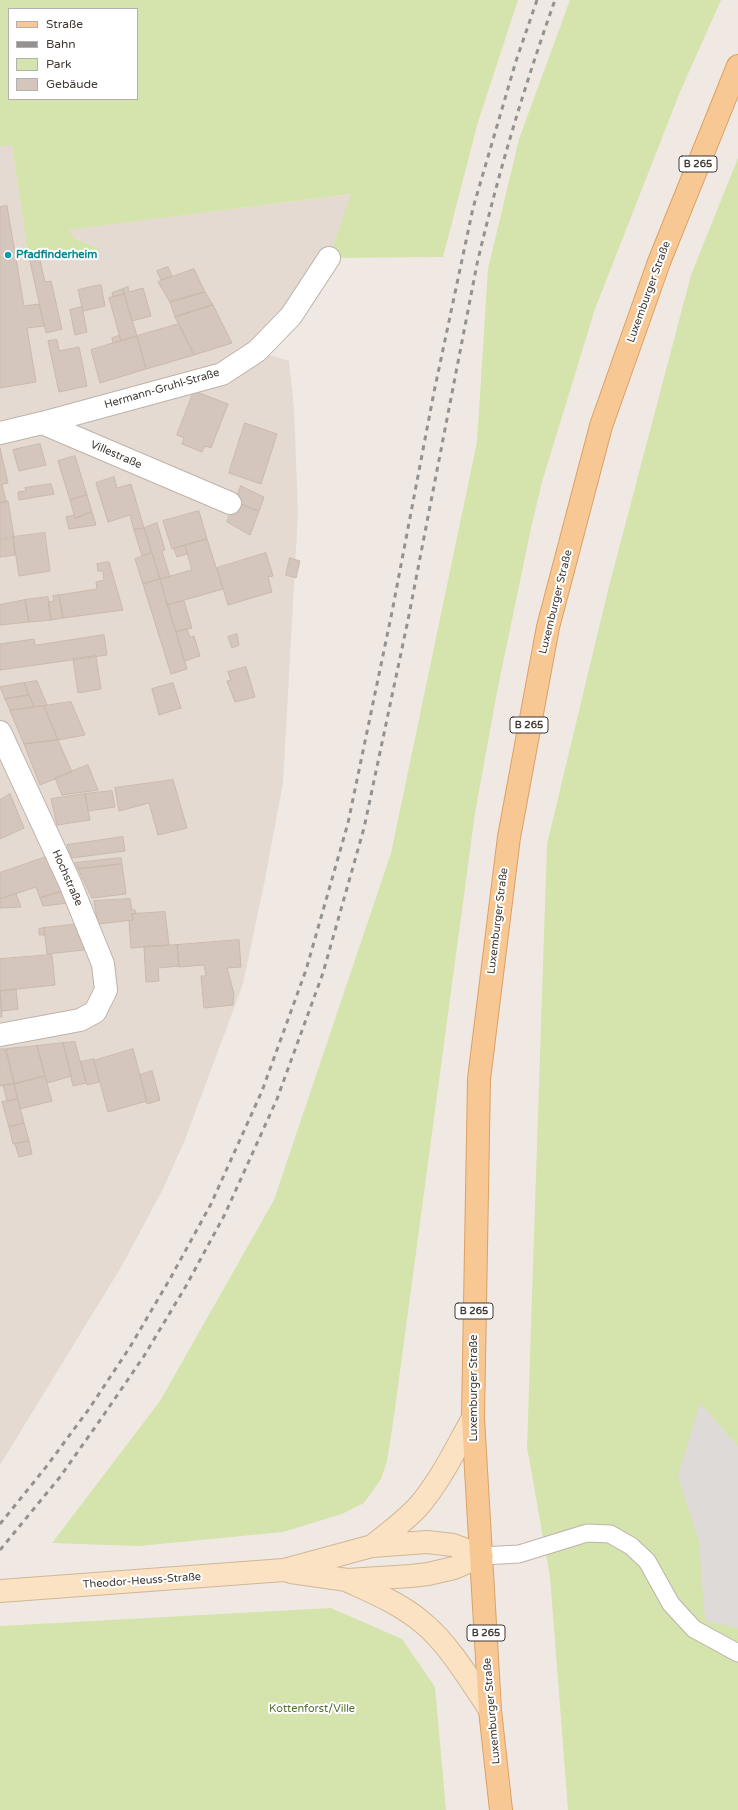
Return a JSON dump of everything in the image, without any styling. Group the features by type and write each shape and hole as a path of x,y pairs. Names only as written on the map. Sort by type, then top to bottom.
{"main road":[{"name":"Luxemburger Straße","path":"501,1810 490,1710 473,1418 478,1079 509,837 548,626 601,426 659,262 738,66"},
{"name":"B 265","path":"372,1546 396,1528 418,1506 439,1478 473,1418"},
{"name":"Theodor-Heuss-Straße","path":"0,1591 284,1570 372,1546 427,1542 452,1545 482,1556"},
{"name":"Theodor-Heuss-Straße","path":"284,1570 347,1580 428,1574 454,1568 482,1556"},
{"name":"B 265","path":"347,1580 397,1604 424,1623 450,1653 490,1710"}],"street":[{"name":"Hermann-Gruhl-Straße","path":"42,423 222,374 257,351 291,316 329,258"},
{"path":"0,433 42,423"},
{"name":"Villestraße","path":"42,423 230,503"},
{"name":"Hochstraße","path":"0,732 70,883 103,964 106,990 95,1012 80,1020 0,1035"}],"lane":[{"path":"482,1556 519,1554 587,1533 610,1534 631,1546 647,1561 671,1604 694,1629 738,1653"}],"shaded area":[{"path":"12,144 28,255 99,248 75,239 67,230 352,194 329,258 257,351 289,361 294,408 298,513 283,783 243,984 184,1142 163,1189 120,1269 0,1465 0,146"},
{"path":"700,1403 738,1446 738,1628 705,1621 699,1542 678,1476"}],"green space":[{"path":"0,0 518,0 478,122 443,257 329,258 351,194 68,230 75,239 101,249 28,255 12,145 0,146"},
{"path":"570,0 721,0 680,92 595,309 542,482 531,528 497,692 475,813 394,1416 387,1461 381,1479 364,1503 342,1514 283,1532 139,1546 52,1543 160,1401 274,1200 391,853 477,442 488,269 519,139"},
{"path":"738,158 738,1810 568,1810 550,1577 527,1447 547,844 608,590 691,275"},
{"name":"Kottenforst/Ville","path":"331,1608 402,1639 435,1687 446,1810 0,1810 0,1626"}],"building":[{"name":"Pfadfinderheim","path":"7,206 24,306 39,304 44,326 27,328 36,382 0,388 0,207"},
{"path":"39,256 45,282 51,281 62,329 46,333 29,257"},
{"path":"168,267 172,276 161,280 157,271"},
{"path":"194,269 205,292 170,302 158,282"},
{"path":"101,285 105,306 83,311 78,290"},
{"path":"128,287 129,292 143,288 151,316 132,321 123,289"},
{"path":"123,289 124,294 113,297 112,293"},
{"path":"205,292 213,305 175,317 170,302"},
{"path":"124,294 137,336 121,341 109,298"},
{"path":"213,305 232,343 194,355 175,317"},
{"path":"82,307 87,332 75,335 70,310"},
{"path":"179,324 194,355 146,369 137,336"},
{"path":"119,336 121,341 113,343 112,338"},
{"path":"137,336 146,369 100,383 91,350"},
{"path":"57,340 59,351 79,347 87,386 59,392 48,341"},
{"path":"194,391 228,404 211,448 205,446 202,452 182,444 184,438 177,435"},
{"path":"245,423 277,434 261,484 229,473"},
{"path":"40,444 46,465 19,471 13,450"},
{"path":"0,448 8,483 2,484 6,502 0,503"},
{"path":"75,456 87,495 70,500 58,461"},
{"path":"114,477 117,488 131,484 144,528 134,530 130,515 108,522 96,483"},
{"path":"51,484 54,494 19,500 18,492 26,491 25,488"},
{"path":"241,486 264,497 259,511 235,502"},
{"path":"87,495 92,512 75,518 70,500"},
{"path":"8,501 14,537 0,539 0,503"},
{"path":"235,502 259,511 250,535 227,522"},
{"path":"199,511 207,539 172,549 163,521"},
{"path":"92,512 96,525 69,529 66,517 74,515 75,518"},
{"path":"157,523 165,550 162,551 170,577 160,579 144,528"},
{"path":"144,528 152,553 142,556 134,530"},
{"path":"45,533 50,571 19,576 13,537"},
{"path":"13,539 15,555 0,557 0,541"},
{"path":"207,539 223,589 167,605 160,579 192,570 185,545"},
{"path":"185,545 187,554 177,557 174,549"},
{"path":"152,553 160,579 143,584 135,559"},
{"path":"266,553 273,576 268,577 272,592 228,605 217,568"},
{"path":"290,558 300,561 296,578 286,575"},
{"path":"109,562 123,610 63,618 59,595 97,589 96,582 104,580 103,571 98,571 97,564"},
{"path":"160,579 187,669 171,674 143,584"},
{"path":"59,595 63,618 51,620 48,602 54,601 53,596"},
{"path":"48,597 51,620 29,622 25,600"},
{"path":"25,600 29,622 0,625 0,605"},
{"path":"184,601 192,628 176,632 167,605"},
{"path":"187,629 190,637 194,636 200,656 184,661 176,632"},
{"path":"237,634 239,645 232,648 228,637"},
{"path":"104,635 107,655 0,670 0,644 34,639 35,645"},
{"path":"96,656 101,689 78,693 73,659"},
{"path":"246,667 255,697 235,702 227,681 231,680 228,672"},
{"path":"37,681 47,705 34,707 24,683"},
{"path":"24,683 29,695 5,699 0,687"},
{"path":"173,683 181,708 159,715 152,689"},
{"path":"29,695 34,707 10,710 5,699"},
{"path":"71,702 85,735 58,740 44,706"},
{"path":"44,706 58,740 24,744 10,711"},
{"path":"58,740 72,772 40,785 24,744"},
{"path":"88,765 98,790 62,795 55,778"},
{"path":"173,780 187,828 158,835 149,803 119,811 115,788"},
{"path":"112,791 115,807 88,811 85,794"},
{"path":"10,794 24,828 0,839 0,800"},
{"path":"85,794 90,820 57,825 51,799"},
{"path":"123,837 125,851 72,858 67,845"},
{"path":"49,856 63,891 40,898 36,887 0,899 0,873"},
{"path":"121,858 122,864 78,869 75,863"},
{"path":"122,864 126,894 92,898 78,869"},
{"path":"63,891 68,903 43,906 40,898"},
{"path":"16,894 21,907 0,908 0,899"},
{"path":"130,899 132,910 135,910 136,914 132,914 133,920 98,924 94,901"},
{"path":"165,912 169,945 131,948 129,921 133,920 132,914"},
{"path":"79,924 84,950 47,954 44,928"},
{"path":"44,928 45,935 39,935 39,929"},
{"path":"239,940 241,967 227,968 234,994 233,1005 204,1008 201,976 206,976 204,965 179,967 177,945"},
{"path":"177,945 179,966 158,968 159,981 146,982 144,947"},
{"path":"52,955 55,985 0,991 0,959"},
{"path":"16,989 18,1009 2,1011 0,991"},
{"path":"0,993 2,1017 0,1017"},
{"path":"75,1042 86,1083 73,1086 63,1043"},
{"path":"63,1043 72,1076 47,1083 37,1046"},
{"path":"37,1046 45,1076 15,1084 6,1049"},
{"path":"0,1049 5,1049 14,1084 0,1086"},
{"path":"133,1049 147,1101 108,1112 94,1061"},
{"path":"94,1059 99,1082 87,1085 81,1062"},
{"path":"152,1071 160,1100 147,1104 140,1075"},
{"path":"45,1076 52,1101 20,1109 14,1084"},
{"path":"14,1084 18,1099 7,1101 3,1085"},
{"path":"18,1099 24,1123 9,1127 2,1102"},
{"path":"24,1123 29,1141 13,1144 9,1127"},
{"path":"29,1141 32,1154 19,1157 15,1144"}],"railway":[{"path":"0,1524 46,1467 89,1409 130,1347 171,1277 211,1204 262,1091 306,970 348,823 392,612 434,392 473,208 516,61 537,0"},
{"path":"0,1550 60,1477 103,1416 144,1356 186,1286 225,1214 277,1099 323,973 364,828 408,620 477,264 512,131 555,0"}],"place":[{"name":"Pfadfinderheim","path":"8,255"}]}
